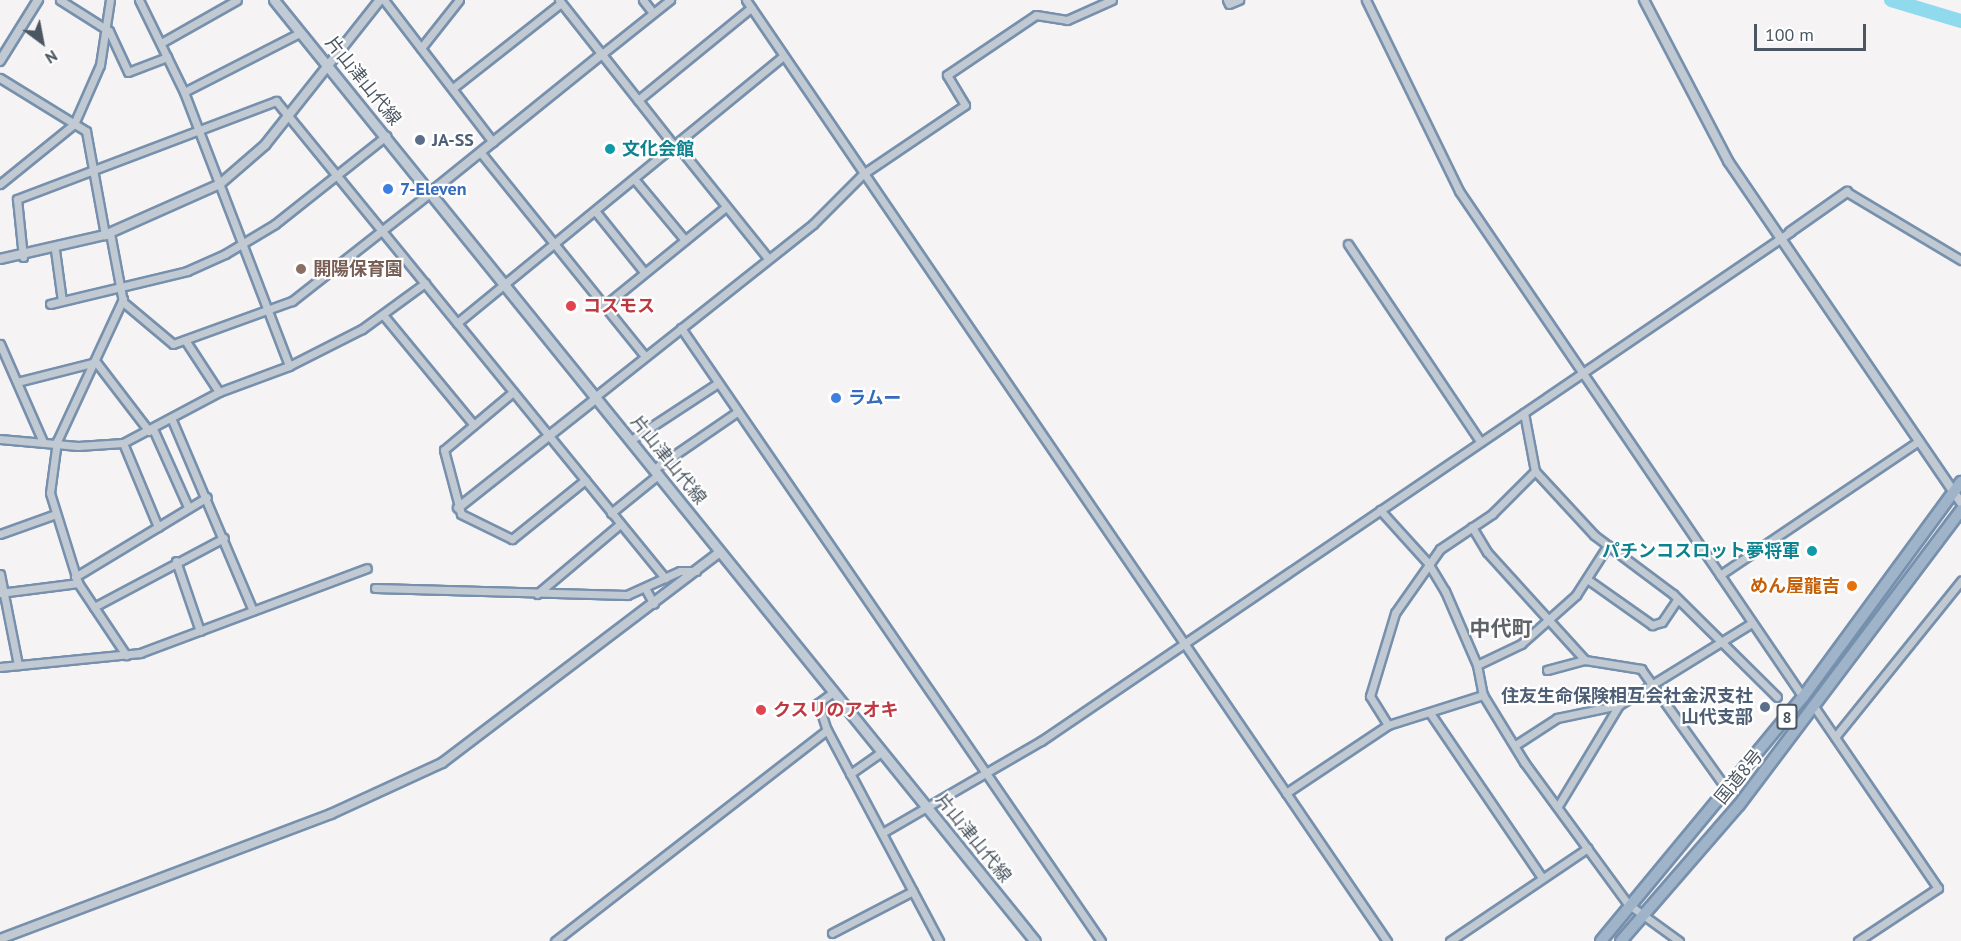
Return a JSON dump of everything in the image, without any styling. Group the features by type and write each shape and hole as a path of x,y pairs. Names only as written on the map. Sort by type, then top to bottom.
{"highway":[{"name":"国道8号","path":"1601,941 1632,907 1803,697 1958,497 1961,482"},
{"name":"国道8号","path":"1621,941 1815,708 1961,510"}],"main road":[{"name":"片山津山代線","path":"274,0 506,283 832,693 1035,941"}],"street":[{"path":"0,61 38,0"},
{"path":"60,0 103,27 128,72 167,57"},
{"path":"0,184 74,124 100,65 103,27 110,0"},
{"path":"139,0 184,92 289,366"},
{"path":"161,43 237,0"},
{"path":"421,48 459,0"},
{"path":"643,0 653,13"},
{"path":"0,78 86,131 93,172 123,299 167,343 184,340 269,312 302,294 670,0"},
{"path":"746,0 782,57 1387,941"},
{"path":"458,508 768,258 863,174 965,105 946,75 1036,15 1066,20 1112,0"},
{"path":"1227,0 1229,4 1239,0"},
{"path":"1366,0 1459,191 1752,623 1619,705 1557,718 1517,744"},
{"path":"1644,0 1701,116 1780,239 1958,497"},
{"path":"0,259 55,250 107,234 220,184 289,118 378,1 421,48 493,142"},
{"path":"453,88 560,2 768,258"},
{"path":"638,100 751,8"},
{"path":"184,92 301,32"},
{"path":"457,323 636,180 782,57"},
{"path":"23,257 17,199 200,133 276,101 665,578"},
{"path":"50,304 187,271 243,245 386,136"},
{"path":"481,153 645,356"},
{"path":"636,180 685,240"},
{"path":"882,833 985,777 1847,192 1961,260"},
{"path":"604,306 726,207"},
{"path":"596,212 644,272"},
{"path":"1348,244 1480,441"},
{"path":"55,250 62,301"},
{"path":"0,439 56,444 123,443 172,420 219,392 289,366 384,316 424,283"},
{"path":"123,299 96,362 56,444 52,515 76,580 126,655"},
{"path":"384,316 474,425"},
{"path":"681,328 985,777 1101,941"},
{"path":"184,340 219,392"},
{"path":"0,344 43,442"},
{"path":"17,382 96,362"},
{"path":"96,362 151,431 188,507"},
{"path":"631,440 718,383"},
{"path":"513,392 444,453 458,508 468,519 512,539 585,480"},
{"path":"611,513 656,472 737,412"},
{"path":"1524,413 1535,471 1608,545 1677,600 1777,697"},
{"path":"172,420 207,497 253,611"},
{"path":"1720,575 1919,441"},
{"path":"123,443 158,527"},
{"path":"1388,725 1370,696 1395,613 1428,563 1446,543 1492,514 1535,471"},
{"path":"1,593 76,580 207,497"},
{"path":"1380,510 1428,563 1478,665 1483,695 1558,806 1632,907 1678,941"},
{"path":"0,534 52,515"},
{"path":"537,594 620,525"},
{"path":"1472,526 1547,620 1585,660"},
{"path":"94,607 176,561 224,538"},
{"path":"1478,665 1504,655 1547,620 1587,579 1590,566 1608,545"},
{"path":"0,939 393,789 478,740 720,552"},
{"path":"176,561 200,631"},
{"path":"0,667 126,655 200,631 367,568"},
{"path":"375,588 627,595 665,578 696,570"},
{"path":"0,574 1,593 18,665"},
{"path":"1587,579 1652,625 1662,622 1677,600"},
{"path":"1835,737 1961,581"},
{"path":"645,588 654,604"},
{"name":"8","path":"1752,623 1803,697"},
{"path":"1547,670 1585,660 1636,668 1652,686 1728,791"},
{"path":"832,693 818,703 827,730 939,941"},
{"path":"1286,793 1388,725 1483,695"},
{"path":"1558,806 1619,705"},
{"path":"1815,708 1938,888 1857,941"},
{"path":"1430,713 1542,878"},
{"path":"555,941 827,730"},
{"path":"850,774 882,752"},
{"path":"1450,941 1588,848"},
{"path":"832,933 913,891"}],"waterway":[{"path":"1891,0 1961,21"}],"place":[{"name":"JA-SS","path":"420,140"},
{"name":"文化会館","path":"610,149"},
{"name":"7-Eleven","path":"388,189"},
{"name":"開陽保育園","path":"301,269"},
{"name":"コスモス","path":"571,306"},
{"name":"ラムー","path":"836,398"},
{"name":"パチンコスロット夢将軍","path":"1812,551"},
{"name":"めん屋龍吉","path":"1852,586"},
{"name":"住友生命保険相互会社金沢支社 山代支部","path":"1765,707"},
{"name":"クスリのアオキ","path":"761,710"}],"district":[{"name":"中代町","path":"1501,629"}]}
